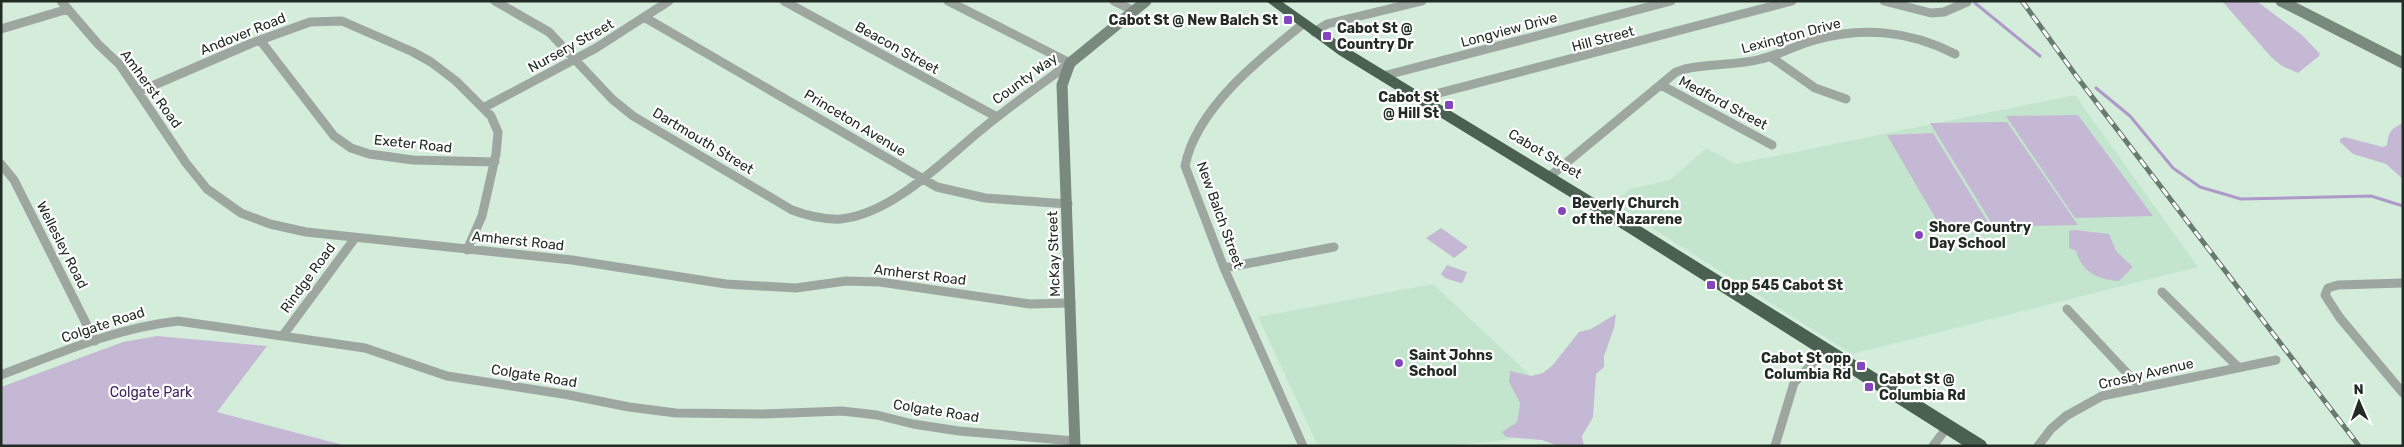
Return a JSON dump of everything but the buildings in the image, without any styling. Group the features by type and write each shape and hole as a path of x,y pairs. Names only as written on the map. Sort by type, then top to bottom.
{"highway":[{"name":"Cabot Street","path":"1272,1 1309,28 1383,76 1549,177 1979,446"}],"main road":[{"name":"County Way","path":"1070,63 1146,1"},
{"path":"2281,1 2403,63"},
{"name":"McKay Street","path":"1070,63 1062,85 1068,204 1075,443"}],"street":[{"name":"Amherst Road","path":"61,1 98,44 120,66 186,163 207,189 241,213 270,224 306,232 572,260 754,286 796,288 846,281 880,282 1030,304 1071,302"},
{"name":"Dartmouth Street","path":"495,1 530,18 556,38 619,106 780,205 799,214 833,220 855,218 876,209 922,179"},
{"name":"Nursery Street","path":"483,108 576,59 669,1"},
{"name":"Beacon Street","path":"784,1 997,117"},
{"path":"948,1 1070,63"},
{"path":"1114,1 1134,11"},
{"name":"New Balch Street","path":"1303,446 1224,268 1190,184 1185,156 1196,132 1214,108 1252,69 1309,28 1422,1"},
{"name":"Longview Drive","path":"1383,76 1671,1"},
{"name":"Hill Street","path":"1420,98 1792,1"},
{"path":"1884,1 1931,13 1944,12 1967,2"},
{"path":"1,29 68,9"},
{"name":"Princeton Avenue","path":"644,17 922,179 952,193 1068,204"},
{"name":"Andover Road","path":"138,92 260,40 310,22 342,22 431,62 456,81 483,108 495,122 498,132 495,162 482,216 468,250"},
{"name":"Lexington Drive","path":"1549,177 1676,72 1691,65 1744,63 1771,57 1816,40 1845,34 1875,32 1897,33 1940,44 1955,54"},
{"name":"Exeter Road","path":"260,40 338,141 353,149 376,156 410,160 495,162"},
{"path":"1771,57 1799,80 1830,96 1846,98"},
{"name":"County Way","path":"922,179 997,117 1070,63"},
{"name":"Medford Street","path":"1661,86 1772,146"},
{"name":"Wellesley Road","path":"1,164 14,180 95,341"},
{"name":"Rindge Road","path":"284,334 355,238"},
{"path":"1224,268 1334,247"},
{"path":"2403,283 2338,285 2328,288 2325,295 2340,318 2403,393"},
{"path":"2162,292 2238,367"},
{"path":"2067,309 2141,388"},
{"name":"Colgate Road","path":"1,375 95,341 154,323 178,321 284,334 365,348 447,376 569,395 628,407 676,413 763,414 842,411 877,415 913,424 1075,443"},
{"path":"1775,446 1794,383 1826,349"},
{"name":"Crosby Avenue","path":"2038,446 2048,431 2076,408 2102,396 2276,360"},
{"path":"1933,446 1948,426"}],"shaded area":[{"name":"Shore Country Day School","path":"2075,95 2198,267 1852,354 1612,203 1630,189 1670,180 1706,148 1736,164"},
{"name":"Saint Johns School","path":"1433,284 1531,376 1510,372 1509,382 1520,403 1517,422 1506,437 1513,439 1447,446 1318,446 1258,317"}],"green space":[{"path":"2222,1 2255,1 2259,3 2302,35 2320,54 2298,73 2282,66 2271,57"},
{"path":"2078,115 2153,216 2075,218 2006,116"},
{"path":"2007,122 2078,225 1994,227 1930,123"},
{"path":"2403,123 2403,179 2386,164 2353,154 2340,142 2340,139 2344,137 2383,147 2387,145 2391,131"},
{"path":"1933,133 1989,224 1940,226 1887,135"},
{"path":"1441,228 1468,247 1454,258 1426,238"},
{"path":"2069,231 2109,234 2116,251 2133,267 2119,281 2104,279 2092,274 2082,264 2076,251 2069,248"},
{"path":"1447,265 1467,272 1463,282 1445,278 1441,274"},
{"path":"1616,314 1614,328 1604,356 1604,367 1596,374 1593,417 1582,436 1584,446 1559,446 1542,440 1506,437 1502,432 1517,422 1520,403 1509,382 1510,371 1531,376 1543,373 1552,366 1579,332 1591,329"},
{"name":"Colgate Park","path":"157,336 267,346 217,412 347,446 1,446 1,387 123,342"}],"waterway":[{"path":"1975,3 2040,56"},
{"path":"2096,88 2130,116 2173,168 2200,187 2241,199 2371,196 2403,206"}],"railway":[{"path":"2022,1 2077,77 2359,446"}],"place":[{"name":"Cabot St @ New Balch St","path":"1288,20"},
{"name":"Cabot St @ Country Dr","path":"1327,36"},
{"name":"Cabot St @ Hill St","path":"1449,105"},
{"name":"Beverly Church of the Nazarene","path":"1562,211"},
{"name":"Shore Country Day School","path":"1919,235"},
{"name":"Opp 545 Cabot St","path":"1711,285"},
{"name":"Saint Johns School","path":"1399,363"},
{"name":"Cabot St opp Columbia Rd","path":"1861,366"},
{"name":"Cabot St @ Columbia Rd","path":"1869,387"}]}
